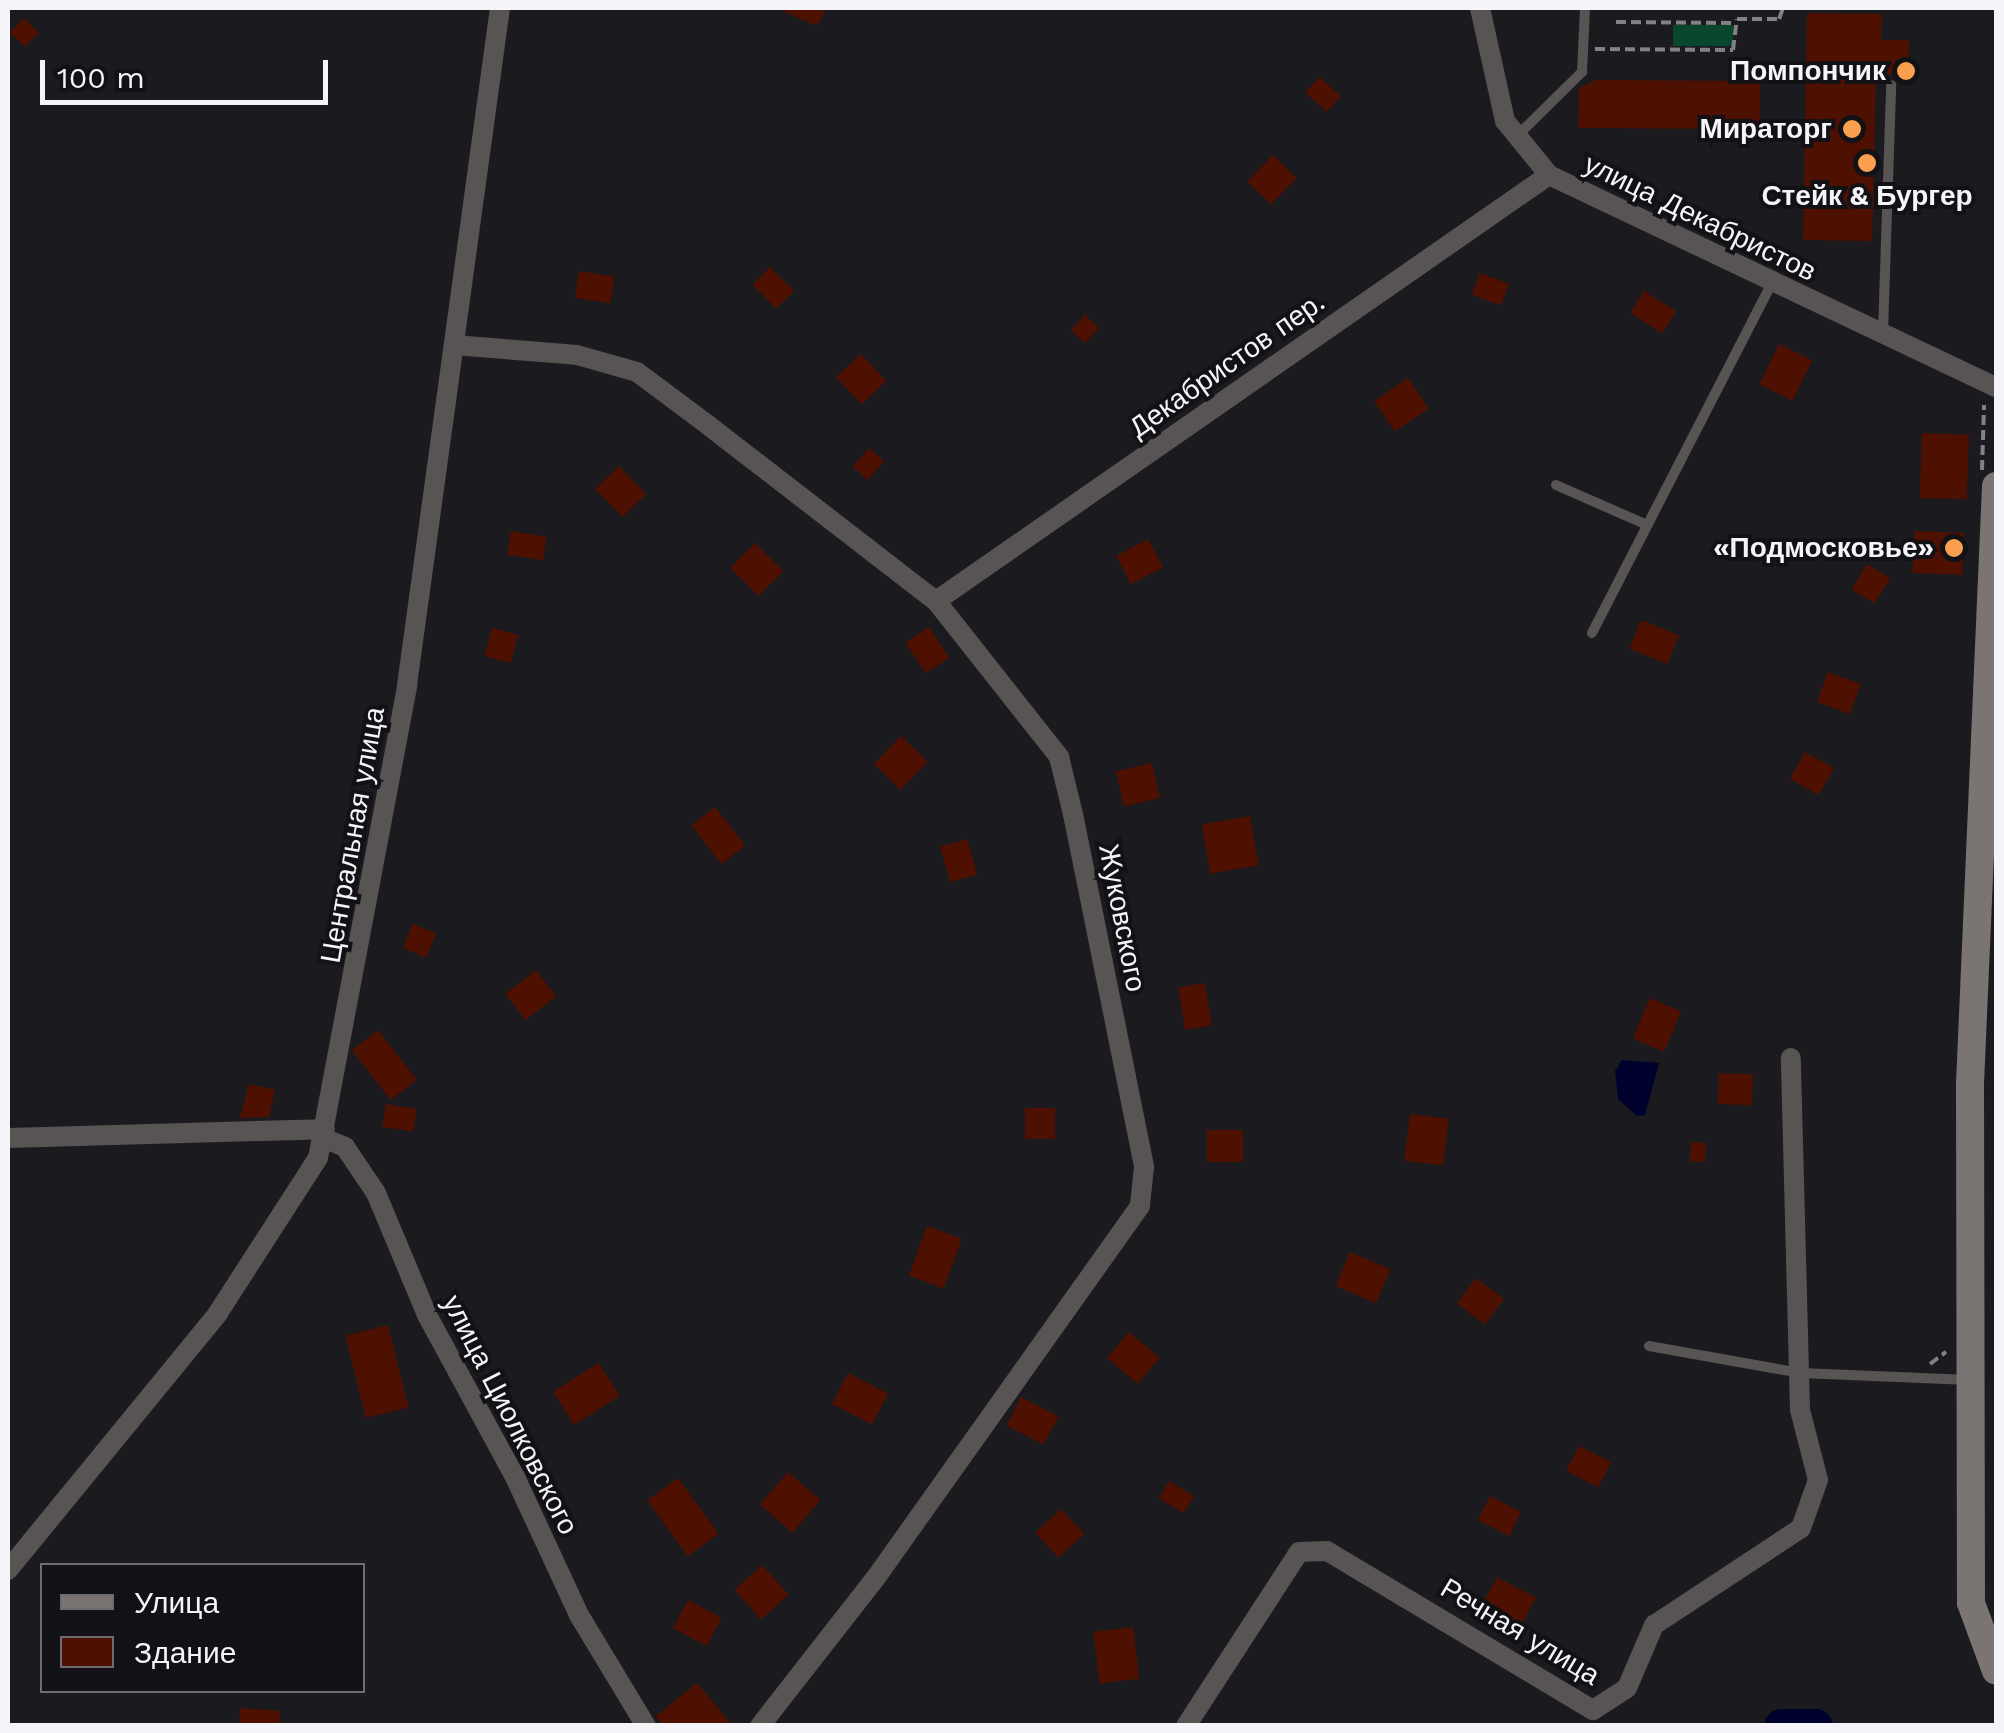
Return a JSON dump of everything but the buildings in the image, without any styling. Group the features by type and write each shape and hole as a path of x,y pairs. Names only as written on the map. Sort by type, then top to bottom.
{"street":[{"name":"Центральная улица","path":"8,1570 218,1313 298,1196 324,1134 407,685 500,8"},
{"name":"улица Декабристов","path":"1480,8 1505,121 1549,176 1883,338 1996,388"},
{"name":"Декабристов пер.","path":"936,600 1549,176"},
{"name":"Жуковского","path":"454,345 577,356 637,372 936,600 1059,758 1144,1168 1140,1206 874,1580 760,1726"},
{"path":"1996,486 1970,1084 1971,1603 1996,1671"},
{"name":"Речная улица","path":"1186,1726 1270,1590 1299,1552 1327,1551 1593,1710 1628,1688 1654,1626 1801,1528 1818,1480 1800,1410 1792,1058"},
{"path":"8,1138 324,1134"},
{"name":"улица Циолковского","path":"324,1134 345,1148 376,1192 427,1315 515,1477 580,1615 646,1726"}],"lane":[{"path":"1515,138 1580,76 1585,8"},
{"path":"1883,338 1891,85"},
{"path":"1592,633 1771,284"},
{"path":"1556,485 1647,525"},
{"path":"1649,1346 1800,1373 1970,1380"}],"path":[{"path":"1616,22 1736,23 1779,19 1783,8"},
{"path":"1584,49 1733,50 1736,23"}],"green space":[{"path":"1673,25 1733,25 1733,46 1673,46"}],"water":[{"path":"1622,1060 1659,1063 1645,1115 1637,1116 1618,1099 1615,1071"}],"waterway":[{"path":"1781,1726 1815,1726"}],"place":[{"name":"Помпончик","path":"1906,71"},
{"name":"Мираторг","path":"1852,129"},
{"name":"Стейк & Бургер","path":"1867,163"},
{"name":"«Подмосковье»","path":"1954,548"}]}
